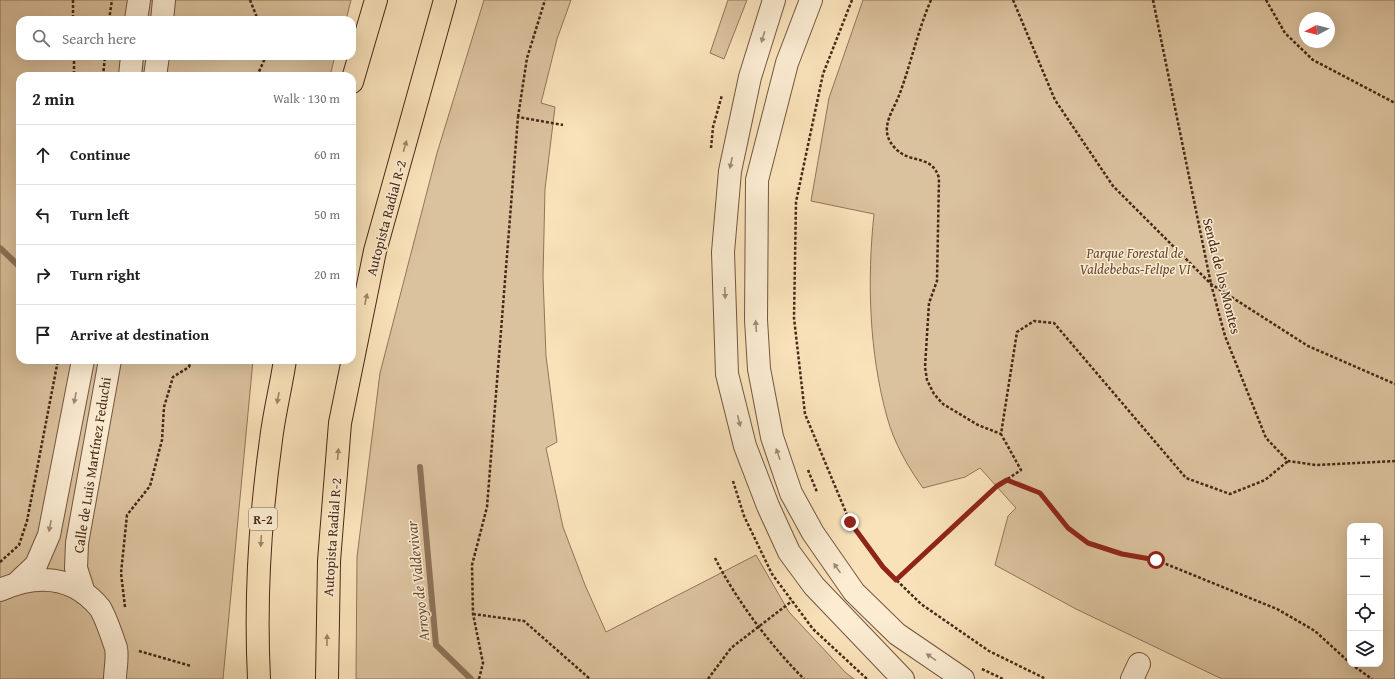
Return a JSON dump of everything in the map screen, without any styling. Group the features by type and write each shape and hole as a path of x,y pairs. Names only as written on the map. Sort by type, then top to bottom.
{"highway":[{"path":"355,72 376,0"},
{"name":"Autopista Radial R-2","path":"356,344 375,251 445,0"},
{"name":"R-2","path":"259,679 256,630 261,536 271,440 284,364"},
{"name":"Autopista Radial R-2","path":"327,679 329,561 340,423 352,364"}],"street":[{"path":"136,16 138,0"},
{"path":"162,16 164,0"},
{"path":"774,0 750,77 730,171 723,252 727,374 745,446 768,506 789,552 814,586 902,679"},
{"path":"811,0 787,63 757,180 756,320 760,369 772,437 791,493 813,534 854,592 897,634 971,673"},
{"path":"130,72 132,60"},
{"path":"156,72 157,60"},
{"name":"Calle de Luis Martínez Feduchi","path":"9,586 36,565 49,535 82,364"},
{"name":"Calle de Luis Martínez Feduchi","path":"84,593 76,568 77,543 109,364"},
{"path":"9,586 39,579 60,582 84,593 101,609 116,650 115,679"}],"path":[{"path":"73,0 73,16"},
{"path":"110,16 112,0"},
{"path":"250,0 256,16"},
{"path":"479,679 483,664 474,614 472,565 487,507 518,117 527,58 545,0"},
{"path":"852,0 823,74 796,202 794,318 805,414 850,522 883,567 921,604 989,651 1046,679"},
{"path":"931,0 924,16 901,91 887,127 887,137 899,153 928,162 936,170 939,178 937,280 930,303 925,367 926,380 934,394 943,404 978,425 1001,434"},
{"path":"1013,0 1055,100 1113,186 1210,284 1308,346 1395,384"},
{"name":"Senda de los Montes","path":"1153,0 1210,284 1225,336 1266,438 1288,461"},
{"path":"1266,0 1285,33 1313,60 1395,103"},
{"path":"74,60 74,72"},
{"path":"103,72 105,60"},
{"path":"259,72 264,60"},
{"path":"518,117 563,125"},
{"path":"896,580 997,486 1021,470 1001,434 1017,332 1034,321 1054,323 1186,478 1230,494 1265,480 1288,461 1316,465 1395,461"},
{"path":"0,562 19,545 27,521 57,364"},
{"path":"125,609 121,573 127,515 150,486 162,440 164,407 173,377 189,367 190,364"},
{"path":"807,468 819,496"},
{"path":"1007,480 1040,493 1068,528 1088,543 1122,554 1156,560 1277,609 1316,631 1347,661"},
{"path":"715,558 758,625 804,679"},
{"path":"708,679 731,648 758,625 792,601"},
{"path":"474,614 524,621 590,679"},
{"path":"116,650 134,650 191,666"},
{"path":"1354,667 1372,679"},
{"path":"971,673 1003,679"}],"green space":[{"path":"0,0 351,0 347,16 16,16 16,60 334,60 331,72 16,72 16,364 253,364 223,679 0,679"},
{"path":"484,0 571,0 557,39 541,103 555,107 545,189 543,277 546,356 557,442 546,448 563,527 585,585 606,632 756,555 789,612 846,673 854,679 356,679 357,557 380,373 437,153"},
{"path":"728,0 747,0 724,59 710,53"},
{"name":"Parque Forestal de Valdebebas-Felipe VI","path":"863,0 1395,0 1395,679 1222,679 1076,609 995,565 1008,516 1016,508 980,468 965,477 923,488 912,472 893,436 881,392 873,342 870,290 874,214 811,201 829,98"}],"waterway":[{"name":"Arroyo de Valdevivar","path":"0,248 16,263"},
{"name":"Arroyo de Valdevivar","path":"420,467 436,645 471,679"}],"route":[{"path":"850,522 883,567 896,580 997,486 1007,480 1040,493 1068,528 1088,543 1122,554 1156,560"}]}
